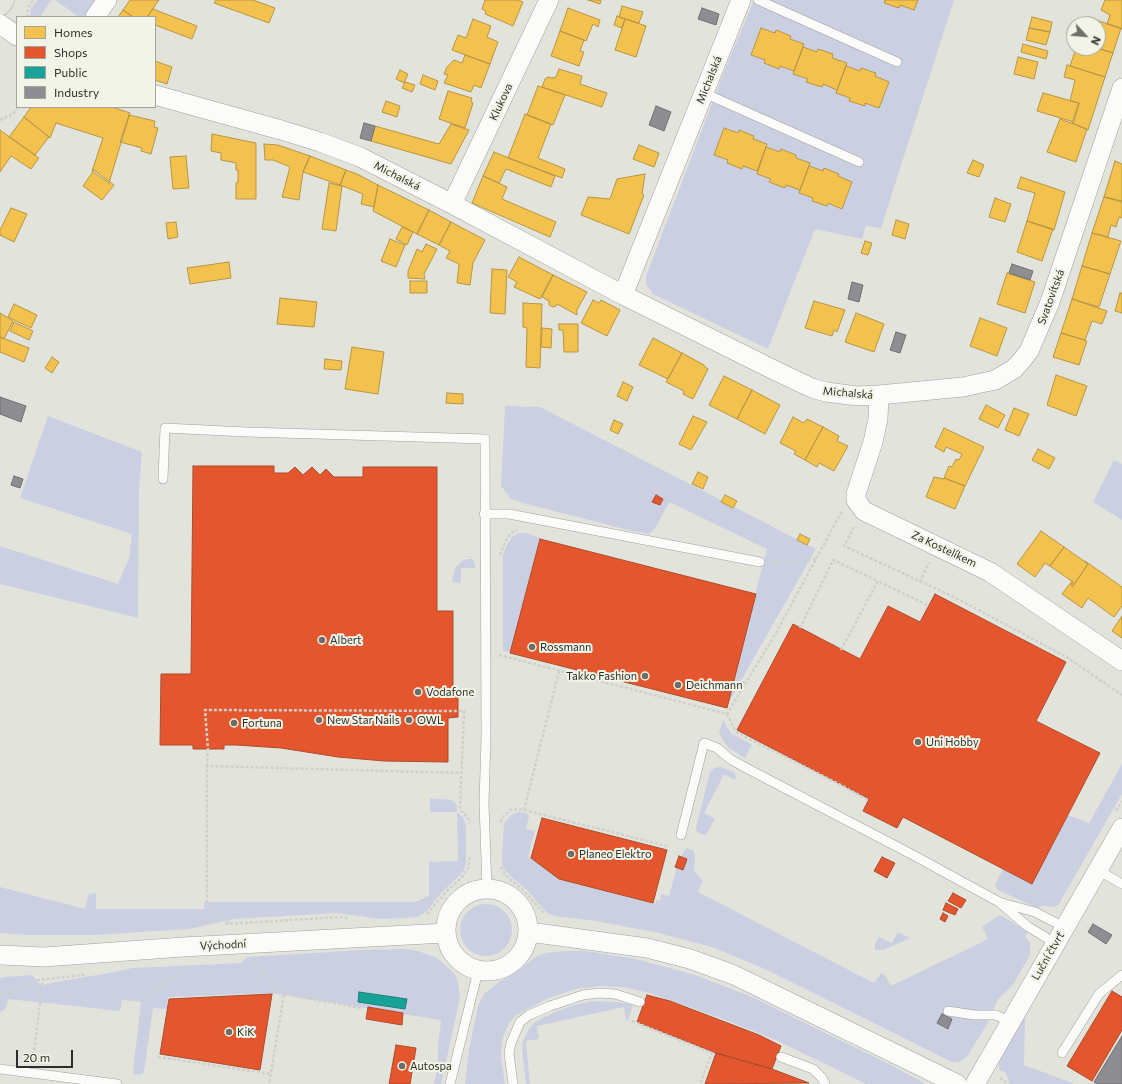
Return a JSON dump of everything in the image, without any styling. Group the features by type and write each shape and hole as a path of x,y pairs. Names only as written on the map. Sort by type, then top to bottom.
{"main road":[{"path":"0,4 3,0"}],"street":[{"path":"95,16 107,0"},
{"name":"Klukova","path":"452,204 549,0"},
{"name":"Michalská","path":"623,294 741,0"},
{"path":"0,24 16,35"},
{"name":"Svatovítská","path":"879,395 957,388 995,380 1014,368 1030,351 1050,302 1122,88"},
{"name":"Michalská","path":"156,95 320,142 360,158 452,204 623,294 812,388 842,394 879,395"},
{"path":"856,494 873,442 878,419 879,395"},
{"name":"Za Kostelíkem","path":"856,494 856,500 864,511 990,572 1122,661"},
{"name":"Luční čtvrť","path":"979,1076 1098,870 1118,821"},
{"path":"487,889 501,891 514,898 525,913 529,932 527,944 513,963 502,969 490,972 478,971 462,964 451,950 446,933 447,920 453,907 462,898 473,891 487,889"},
{"path":"529,932 647,948 690,959 726,972 957,1084"},
{"name":"Východní","path":"0,955 44,957 183,947 446,933"}],"lane":[{"path":"758,0 897,62"},
{"path":"704,93 859,162"},
{"path":"163,479 165,428 254,433 485,439 485,853 487,889"},
{"path":"484,514 510,514 760,562"},
{"path":"682,835 704,743 717,748 730,759 750,770 913,855 999,902 1027,926 1060,935"},
{"path":"1098,870 1122,884"},
{"path":"999,902 1035,912 1060,935"},
{"path":"450,1084 478,971"},
{"path":"1062,1053 1099,994 1122,975"},
{"path":"513,1084 509,1053 510,1042 520,1022 529,1015 583,995 599,993 615,994 640,1002"},
{"path":"948,1011 974,1015 996,1015 1010,1022"},
{"path":"781,1057 812,1069 822,1078 825,1084"},
{"path":"0,1069 117,1084"}],"path":[{"path":"27,16 28,8 33,0"},
{"path":"0,120 13,114 17,108"},
{"path":"727,714 776,633 841,512 856,494"},
{"path":"860,530 854,526 844,546 954,597 1065,656 1122,695"},
{"path":"500,562 500,555 505,542 510,534 519,530"},
{"path":"922,558 936,565"},
{"path":"760,562 790,562 816,559"},
{"path":"800,628 833,560 929,606"},
{"path":"920,582 929,562"},
{"path":"841,650 878,581"},
{"path":"499,647 499,655"},
{"path":"486,652 727,714 736,732 868,800"},
{"path":"524,810 559,671"},
{"path":"230,923 208,902 208,749 205,710 464,711 460,810 468,818 471,825"},
{"path":"207,766 461,773"},
{"path":"1118,821 1122,800"},
{"path":"500,828 500,821 507,812 514,809 524,810 667,846"},
{"path":"424,917 447,891 462,877 468,868 470,853 499,854 500,865 506,876 522,889 548,916"},
{"path":"999,876 1034,894 1038,900"},
{"path":"223,925 230,923 340,917 353,919"},
{"path":"141,1002 175,976 182,962"},
{"path":"252,962 284,994 361,1008"},
{"path":"0,994 7,994 37,980 87,975"},
{"path":"32,1073 43,979"},
{"path":"269,1084 284,994"},
{"path":"632,1021 712,1053 700,1084"},
{"path":"158,1058 271,1074"},
{"path":"979,1076 1004,1080 1007,1084"}],"shaded area":[{"path":"38,0 53,0 41,16 30,16 31,8"},
{"path":"55,0 101,0 90,16 78,16"},
{"path":"754,0 954,0 881,228 866,226 862,239 815,229 768,349 653,294 646,284 646,276 724,72"},
{"path":"505,406 540,407 816,549 726,707 767,549 669,502 656,527 649,534 632,531 511,499 501,486"},
{"path":"48,416 142,452 139,489 138,618 0,584 0,546 118,584 129,558 132,534 20,498"},
{"path":"1114,460 1122,464 1122,520 1093,502"},
{"path":"519,533 526,533 540,538 511,652 503,651 503,554 512,537"},
{"path":"472,559 474,561 475,568 461,568 461,583 452,582 456,567 462,561"},
{"path":"723,720 731,733 752,745 745,758 728,747 723,740 719,733"},
{"path":"1122,764 1122,794 1059,904 1050,907 1045,905 1037,908 998,890 995,885 1003,869 1032,884 1068,815 1089,823"},
{"path":"721,767 734,772 736,777 735,780 724,774 704,813 715,819 707,833 704,835 697,832 696,828 710,772 714,768"},
{"path":"430,798 451,800 457,805 457,812 430,812"},
{"path":"457,812 463,817 466,826 466,863 464,870 441,893 427,911 417,917 380,919 337,913 234,919 189,929 95,935 29,935 0,933 0,887 85,909 89,894 96,893 96,909 204,909 204,902 415,902 429,896 429,862 458,861"},
{"path":"518,812 527,813 529,816 526,829 535,831 528,856 560,879 655,904 656,900 660,901 661,894 669,896 676,870 684,851 687,848 694,851 694,870 703,880 698,892 874,983 881,973 885,975 891,986 988,939 982,927 998,916 1002,916 1028,932 1025,936 1030,943 1030,955 1013,985 998,999 989,1021 966,1058 959,1062 952,1062 765,969 712,947 659,933 596,921 554,916 547,913 526,889 509,875 503,867 504,823 511,815"},
{"path":"481,904 491,904 505,911 512,925 512,935 505,949 491,956 481,956 471,952 464,945 460,935 460,925 464,915 471,908"},
{"path":"898,932 910,938 884,950 875,949 875,944 879,937 892,943"},
{"path":"406,949 418,951 437,958 452,971 456,976 458,983 460,998 441,1084 434,1084 438,1064 441,1020 272,993 168,997 167,1009 153,1008 144,1072 142,1074 135,1075 133,1072 141,1002 122,1000 120,1011 8,999 4,1010 0,1012 0,978 4,977 32,975 42,986 50,983 132,968 240,963 248,957 362,950"},
{"path":"586,951 636,959 692,974 752,997 893,1066 925,1084 866,1084 778,1041 720,1018 650,993 623,987 599,986 576,989 546,999 515,1016 508,1025 502,1040 501,1057 505,1084 465,1084 469,1049 478,1006 484,994 500,981 515,973 537,956 546,953"},
{"path":"594,1001 616,1002 633,1005 628,1020 626,1020 624,1007 537,1026 539,1039 526,1041 530,1084 526,1084 522,1049 523,1041 529,1029 535,1022 544,1017 570,1006"},
{"path":"1022,1016 1025,1018 1024,1065 1075,1084 1010,1084 1005,1072 999,1070 999,1059"}],"building: Homes":[{"path":"130,0 159,0 148,16 132,16 123,10"},
{"path":"216,0 253,0 275,8 269,23 214,3"},
{"path":"485,0 518,0 523,2 513,26 485,14 486,11 482,9"},
{"path":"588,0 601,0 600,4"},
{"path":"885,0 918,0 914,10 900,5 899,8 884,3"},
{"path":"1105,0 1122,0 1122,29 1107,24 1110,15 1101,10"},
{"path":"622,6 643,12 639,23 619,17"},
{"path":"568,8 600,20 598,27 593,24 586,41 560,31"},
{"path":"153,9 197,26 192,39 156,25 156,16 148,16"},
{"path":"123,10 132,16 119,16"},
{"path":"617,16 625,19 622,28 614,25"},
{"path":"1032,17 1052,22 1050,32 1029,28"},
{"path":"473,19 491,26 487,37 498,42 490,64 452,50 458,35 466,38"},
{"path":"625,19 646,26 636,57 615,50"},
{"path":"1106,23 1121,28 1113,53 1106,51"},
{"path":"761,28 775,33 776,30 791,36 790,39 804,44 794,71 780,66 779,69 764,63 765,60 751,55"},
{"path":"1029,28 1050,32 1046,45 1026,40"},
{"path":"560,31 584,40 580,51 584,52 579,66 551,56"},
{"path":"1023,44 1048,51 1046,59 1021,52"},
{"path":"803,47 817,52 818,49 833,54 832,58 847,63 837,90 823,84 822,87 806,82 808,79 793,74"},
{"path":"1106,51 1113,53 1105,77 1070,66 1073,56 1106,56"},
{"path":"465,55 490,64 481,88 474,85 471,92 444,83 448,75 444,74 447,67 454,60 462,63"},
{"path":"1018,57 1038,62 1034,79 1014,74"},
{"path":"156,61 172,67 167,84 156,80"},
{"path":"1067,65 1105,77 1088,130 1072,123 1079,103 1070,101 1075,80 1064,77"},
{"path":"846,66 860,71 861,68 876,73 875,76 889,82 879,108 865,103 865,106 849,101 850,98 836,93"},
{"path":"559,69 582,76 580,84 607,93 602,107 542,87 545,79 548,77 556,77"},
{"path":"400,70 408,74 404,83 396,79"},
{"path":"423,75 438,81 435,90 420,84"},
{"path":"405,82 415,85 412,92 402,88"},
{"path":"538,86 565,95 553,125 527,115"},
{"path":"448,91 472,98 471,102 473,103 465,128 439,119"},
{"path":"1043,93 1079,103 1074,122 1037,111"},
{"path":"386,101 400,106 397,117 382,112"},
{"path":"30,108 115,108 130,113 109,183 92,171 103,138 56,123 50,138 24,117"},
{"path":"525,114 551,124 538,158 565,169 562,178 508,158"},
{"path":"129,115 155,121 154,127 158,128 151,154 141,151 142,148 120,142"},
{"path":"24,117 49,137 35,155 9,137"},
{"path":"1060,119 1087,129 1076,162 1047,152"},
{"path":"451,124 469,130 451,164 371,141 375,126 439,144"},
{"path":"724,128 738,133 739,130 754,136 753,139 767,144 757,171 743,166 742,169 727,163 728,160 714,155"},
{"path":"0,130 39,158 31,169 11,156 0,172"},
{"path":"212,134 256,143 256,199 236,199 238,170 236,170 236,163 221,160 221,153 211,151"},
{"path":"264,144 278,145 310,156 303,172 299,200 282,197 290,167 273,160 265,160"},
{"path":"639,145 659,153 654,167 633,159"},
{"path":"766,147 780,152 781,149 796,155 796,158 810,163 800,190 786,185 785,188 769,182 771,179 757,174"},
{"path":"494,152 555,176 551,187 506,169 499,183 483,176"},
{"path":"186,156 189,188 173,189 170,157"},
{"path":"310,156 346,170 340,185 303,172"},
{"path":"973,160 984,165 979,177 967,173"},
{"path":"1115,161 1122,164 1122,201 1104,197"},
{"path":"809,166 823,171 824,168 839,174 838,176 852,182 842,209 828,203 827,206 812,201 813,198 799,193"},
{"path":"94,170 114,185 102,200 83,186"},
{"path":"346,170 378,185 374,207 361,204 363,194 340,185"},
{"path":"645,174 642,194 644,195 629,234 581,215 588,197 610,199 617,179"},
{"path":"483,176 507,187 502,199 556,222 550,237 472,203"},
{"path":"1021,177 1065,192 1054,230 1027,221 1035,193 1017,188"},
{"path":"329,183 342,186 336,231 322,229"},
{"path":"378,185 429,210 417,234 373,211"},
{"path":"1104,197 1122,202 1122,218 1119,217 1116,227 1111,225 1108,237 1092,233"},
{"path":"995,198 1011,204 1005,222 989,217"},
{"path":"11,208 27,214 14,242 0,235 0,230"},
{"path":"429,210 451,222 439,245 417,234"},
{"path":"896,220 909,224 905,239 892,235"},
{"path":"1027,221 1053,229 1042,261 1017,252"},
{"path":"176,222 178,237 168,239 166,223"},
{"path":"451,222 485,240 473,263 470,285 457,283 459,264 446,258 450,251 439,245"},
{"path":"402,227 413,232 407,245 396,239"},
{"path":"1092,233 1121,241 1110,274 1082,266"},
{"path":"390,239 405,245 396,267 381,261"},
{"path":"865,241 872,243 868,255 861,253"},
{"path":"426,244 437,249 424,274 425,279 408,278 408,271 417,249 422,252"},
{"path":"519,257 553,275 540,299 514,287 517,282 508,277"},
{"path":"229,262 231,278 190,284 187,268"},
{"path":"1082,266 1110,274 1099,307 1072,299"},
{"path":"492,269 507,270 505,314 490,313"},
{"path":"1007,273 1035,282 1025,313 997,304"},
{"path":"553,275 587,292 577,310 577,315 557,304 553,307 549,305 549,301 542,297"},
{"path":"410,281 427,281 427,293 410,293"},
{"path":"1120,293 1122,293 1122,313 1115,311"},
{"path":"280,298 317,302 314,327 277,324"},
{"path":"1072,299 1107,311 1102,324 1092,321 1085,340 1061,333"},
{"path":"593,300 599,303 601,300 620,310 607,336 581,323"},
{"path":"814,301 845,310 837,332 834,330 832,336 805,328"},
{"path":"523,303 542,304 540,368 526,367 527,328 523,327"},
{"path":"14,304 37,315 31,328 8,317"},
{"path":"0,313 13,321 4,339 0,337"},
{"path":"856,313 884,324 874,352 845,342"},
{"path":"980,318 1007,328 997,356 970,346"},
{"path":"14,322 33,331 29,340 10,331"},
{"path":"559,324 578,324 578,352 564,352 563,330 559,330"},
{"path":"542,328 552,329 551,348 541,347"},
{"path":"1061,333 1087,341 1079,365 1053,357"},
{"path":"0,337 29,348 24,362 0,352"},
{"path":"653,338 682,353 668,379 639,365"},
{"path":"352,347 384,352 378,394 345,389"},
{"path":"682,353 704,365 708,369 693,399 683,394 684,391 666,382"},
{"path":"52,357 59,362 52,373 45,368"},
{"path":"325,359 342,361 341,370 324,369"},
{"path":"1056,375 1087,386 1076,416 1047,405"},
{"path":"724,376 752,390 737,419 709,405"},
{"path":"623,382 633,387 627,401 617,396"},
{"path":"752,390 780,405 765,434 737,419"},
{"path":"447,393 463,394 463,404 446,403"},
{"path":"986,405 1005,415 998,428 979,419"},
{"path":"1014,408 1029,414 1019,436 1005,430"},
{"path":"693,416 707,422 691,450 679,444"},
{"path":"793,417 804,423 807,419 823,427 805,460 794,454 796,451 780,443"},
{"path":"614,420 623,424 618,434 610,430"},
{"path":"823,427 839,436 837,441 848,446 834,471 819,463 817,467 805,460"},
{"path":"944,428 984,447 965,486 944,478 949,466 952,467 956,459 959,460 962,454 946,447 944,452 935,447"},
{"path":"1038,449 1055,458 1049,469 1032,460"},
{"path":"698,472 708,477 703,489 692,484"},
{"path":"934,477 944,478 965,486 955,509 926,497"},
{"path":"725,495 737,501 733,508 721,502"},
{"path":"1041,531 1064,547 1050,566 1045,563 1035,577 1017,564"},
{"path":"800,534 810,539 807,545 797,540"},
{"path":"1064,547 1088,564 1073,586 1071,585 1073,582 1050,566"},
{"path":"1085,561 1122,587 1122,606 1114,617 1088,598 1082,608 1062,594 1072,581 1073,582 1071,585 1073,586 1088,564"},
{"path":"1122,616 1122,638 1112,631"}],"building: Shops":[{"name":"Albert","path":"193,466 274,466 274,473 288,473 295,467 303,475 312,467 320,475 326,469 334,477 363,477 363,467 437,467 437,611 453,611 453,693 458,694 458,717 448,718 448,762 384,761 338,757 281,748 236,745 224,745 224,749 193,749 193,745 160,745 161,674 191,674"},
{"path":"656,495 663,499 660,505 652,502"},
{"path":"540,539 756,594 727,708 510,653"},
{"name":"Uni Hobby","path":"935,594 1066,662 1036,721 1100,753 1032,884 903,817 897,828 863,811 869,799 737,730 793,624 860,659 888,606 920,622"},
{"path":"542,818 667,850 653,903 559,879 531,858"},
{"path":"679,856 687,859 683,870 675,867"},
{"path":"882,857 895,863 887,878 874,871"},
{"path":"953,893 966,900 961,908 948,901"},
{"path":"946,903 958,909 955,915 943,910"},
{"path":"943,913 948,916 945,922 940,919"},
{"path":"1112,991 1122,997 1122,1030 1092,1081 1067,1066"},
{"path":"272,994 260,1070 160,1054 169,999"},
{"path":"647,995 670,1001 759,1035 781,1046 772,1069 716,1053 637,1022"},
{"path":"368,1007 403,1013 402,1025 366,1019"},
{"name":"Autospa","path":"396,1045 416,1048 410,1084 389,1084"},
{"path":"716,1053 772,1069 809,1083 705,1084"}],"building: Public":[{"path":"359,992 407,999 405,1009 358,1002"}],"building: Industry":[{"path":"702,8 719,14 716,25 698,19"},
{"path":"656,106 671,112 664,131 649,125"},
{"path":"364,123 375,126 371,141 360,138"},
{"path":"1012,264 1033,271 1030,280 1009,273"},
{"path":"852,282 863,285 859,302 848,299"},
{"path":"896,332 906,335 900,353 890,350"},
{"path":"0,397 26,406 21,422 0,414"},
{"path":"14,476 23,479 20,488 11,485"},
{"path":"1093,924 1112,935 1106,944 1088,932"},
{"path":"942,1014 952,1019 948,1029 937,1023"},
{"path":"1122,1036 1122,1084 1097,1084 1094,1082"}],"place":[{"name":"Albert","path":"322,640"},
{"name":"Rossmann","path":"532,647"},
{"name":"Takko Fashion","path":"645,676"},
{"name":"Deichmann","path":"678,685"},
{"name":"Vodafone","path":"418,692"},
{"name":"New Star Nails","path":"319,720"},
{"name":"OWL","path":"409,720"},
{"name":"Fortuna","path":"234,723"},
{"name":"Uni Hobby","path":"918,742"},
{"name":"Planeo Elektro","path":"571,854"},
{"name":"KiK","path":"229,1032"},
{"name":"Autospa","path":"402,1066"}]}
